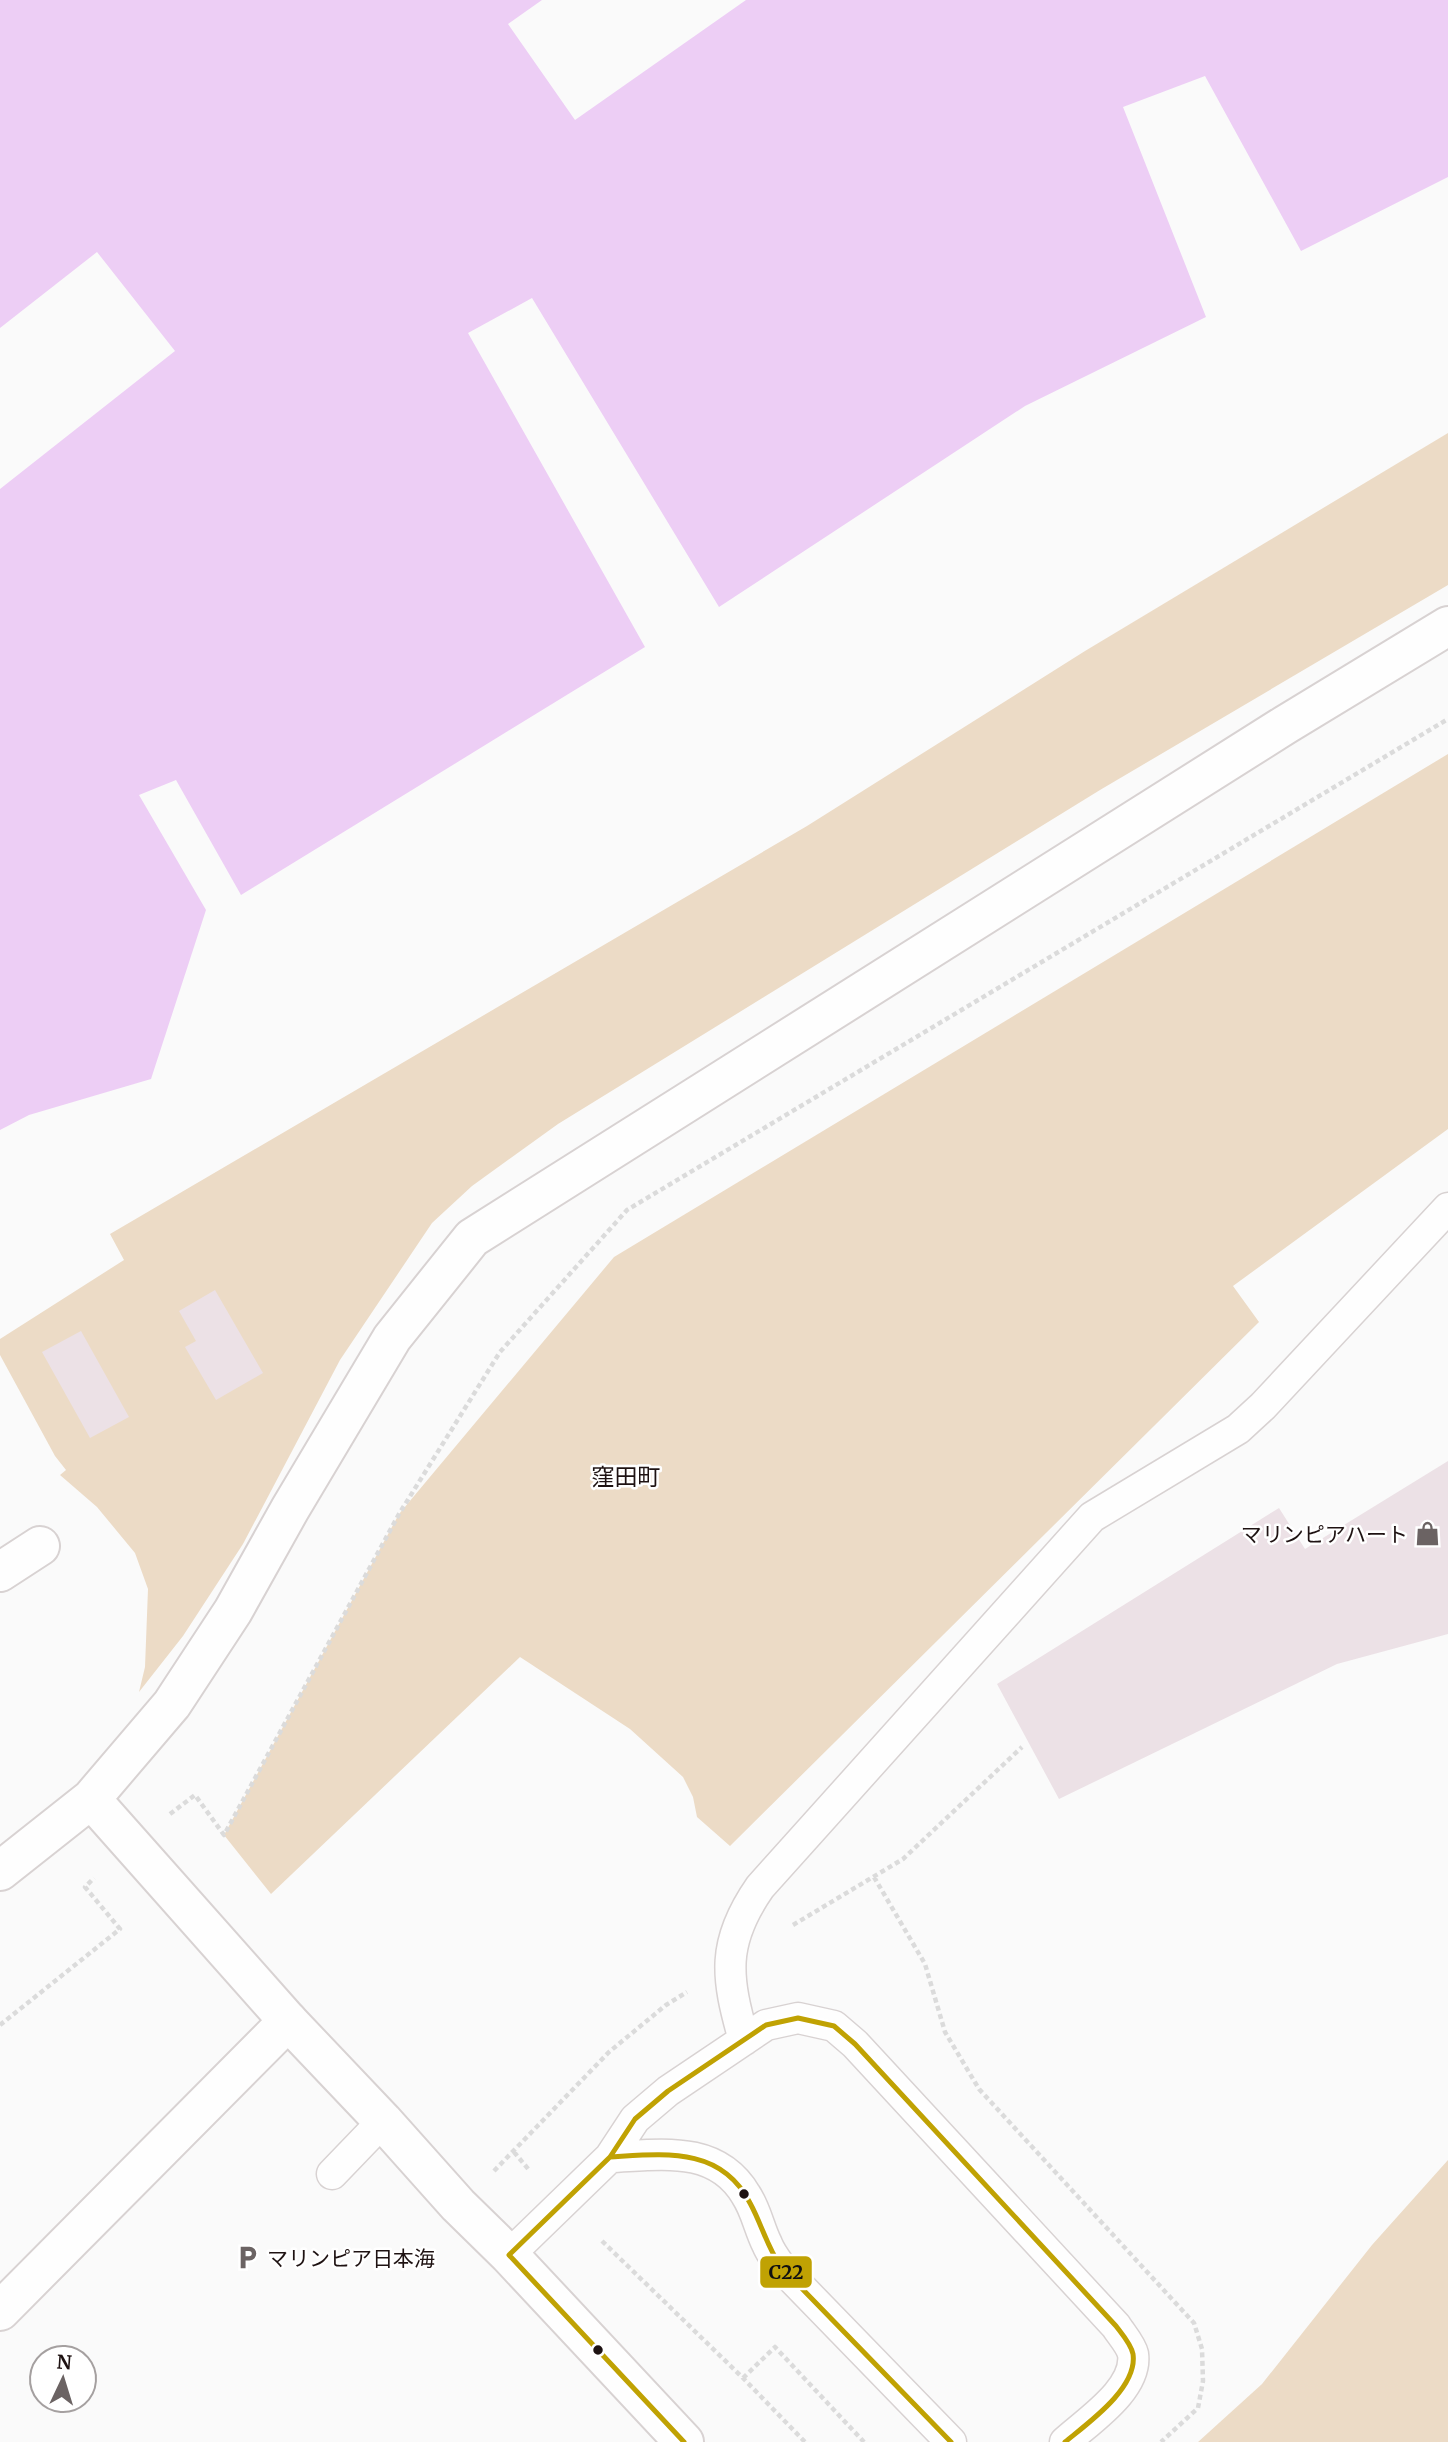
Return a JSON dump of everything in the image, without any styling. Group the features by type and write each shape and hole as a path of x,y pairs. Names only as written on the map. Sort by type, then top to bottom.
{"street":[{"path":"0,1871 91,1798 172,1704 233,1611 392,1338 472,1238 1285,725 1448,626"},
{"path":"0,1572 40,1546"},
{"path":"91,1798 288,2021 458,2205 509,2255 684,2442"},
{"path":"0,2311 288,2021"}],"lane":[{"path":"744,2040 735,2008 730,1964 732,1944 738,1924 760,1887 1092,1517 1238,1429 1263,1406 1448,1208"},
{"path":"509,2255 610,2157 635,2119 668,2091 766,2025 798,2018 834,2026 855,2044 1116,2326 1133,2352 1131,2375 1118,2394 1065,2442"},
{"path":"332,2174 383,2121"},
{"path":"610,2157 668,2154 701,2158 725,2171 745,2193 758,2219 766,2244 781,2267 951,2442"}],"path":[{"path":"0,2025 120,1929 85,1887 130,1845 195,1795 224,1835 399,1514 500,1352 627,1210 1448,719"},
{"path":"783,1931 903,1859 1022,1747"},
{"path":"874,1877 925,1964 945,2032 979,2089 1194,2323 1202,2349 1203,2381 1198,2409 1161,2442"},
{"path":"491,2174 608,2052 687,1991"},
{"path":"514,2152 534,2177"},
{"path":"602,2241 805,2442"},
{"path":"743,2378 775,2347 864,2442"}],"shaded area":[{"path":"0,0 1448,0 1448,177 1301,251 1205,76 1123,107 1206,317 1025,406 719,607 532,298 468,333 645,647 241,895 176,780 139,795 206,910 151,1079 29,1115 0,1130"},
{"path":"1448,433 1448,585 1100,790 558,1124 472,1186 432,1223 340,1360 243,1544 183,1636 139,1692 145,1667 148,1589 135,1553 97,1507 60,1475 66,1470 55,1456 0,1355 0,1339 124,1260 110,1234 807,826 1085,651"},
{"path":"1448,754 1448,1129 1233,1286 1259,1322 730,1846 697,1817 693,1797 683,1777 630,1729 520,1657 271,1894 224,1835 399,1514 614,1257"},
{"path":"1448,2160 1448,2442 1198,2442 1262,2384 1372,2245"}],"pier":[{"path":"542,0 746,0 575,120 508,24"},
{"path":"97,252 175,351 0,489 0,328"}],"building":[{"path":"215,1290 263,1373 216,1400 185,1347 196,1341 179,1311"},
{"path":"81,1331 129,1417 90,1438 42,1352"},
{"path":"1448,1461 1448,1634 1337,1664 1059,1799 997,1684 1279,1508 1305,1549"}],"transit line":[{"name":"C22","path":"684,2442 509,2255 610,2157 635,2119 668,2091 766,2025 798,2018 834,2026 855,2044 1116,2326 1128,2343 1133,2354 1132,2367 1120,2392 1098,2415 1065,2442"},
{"name":"C22","path":"610,2157 670,2155 707,2163 723,2171 738,2185 750,2203 781,2267 951,2442"}],"place":[{"name":"マリンピアハート","path":"1428,1534"},
{"name":"マリンピア日本海","path":"247,2258"}],"district":[{"name":"窪田町","path":"626,1476"}]}
